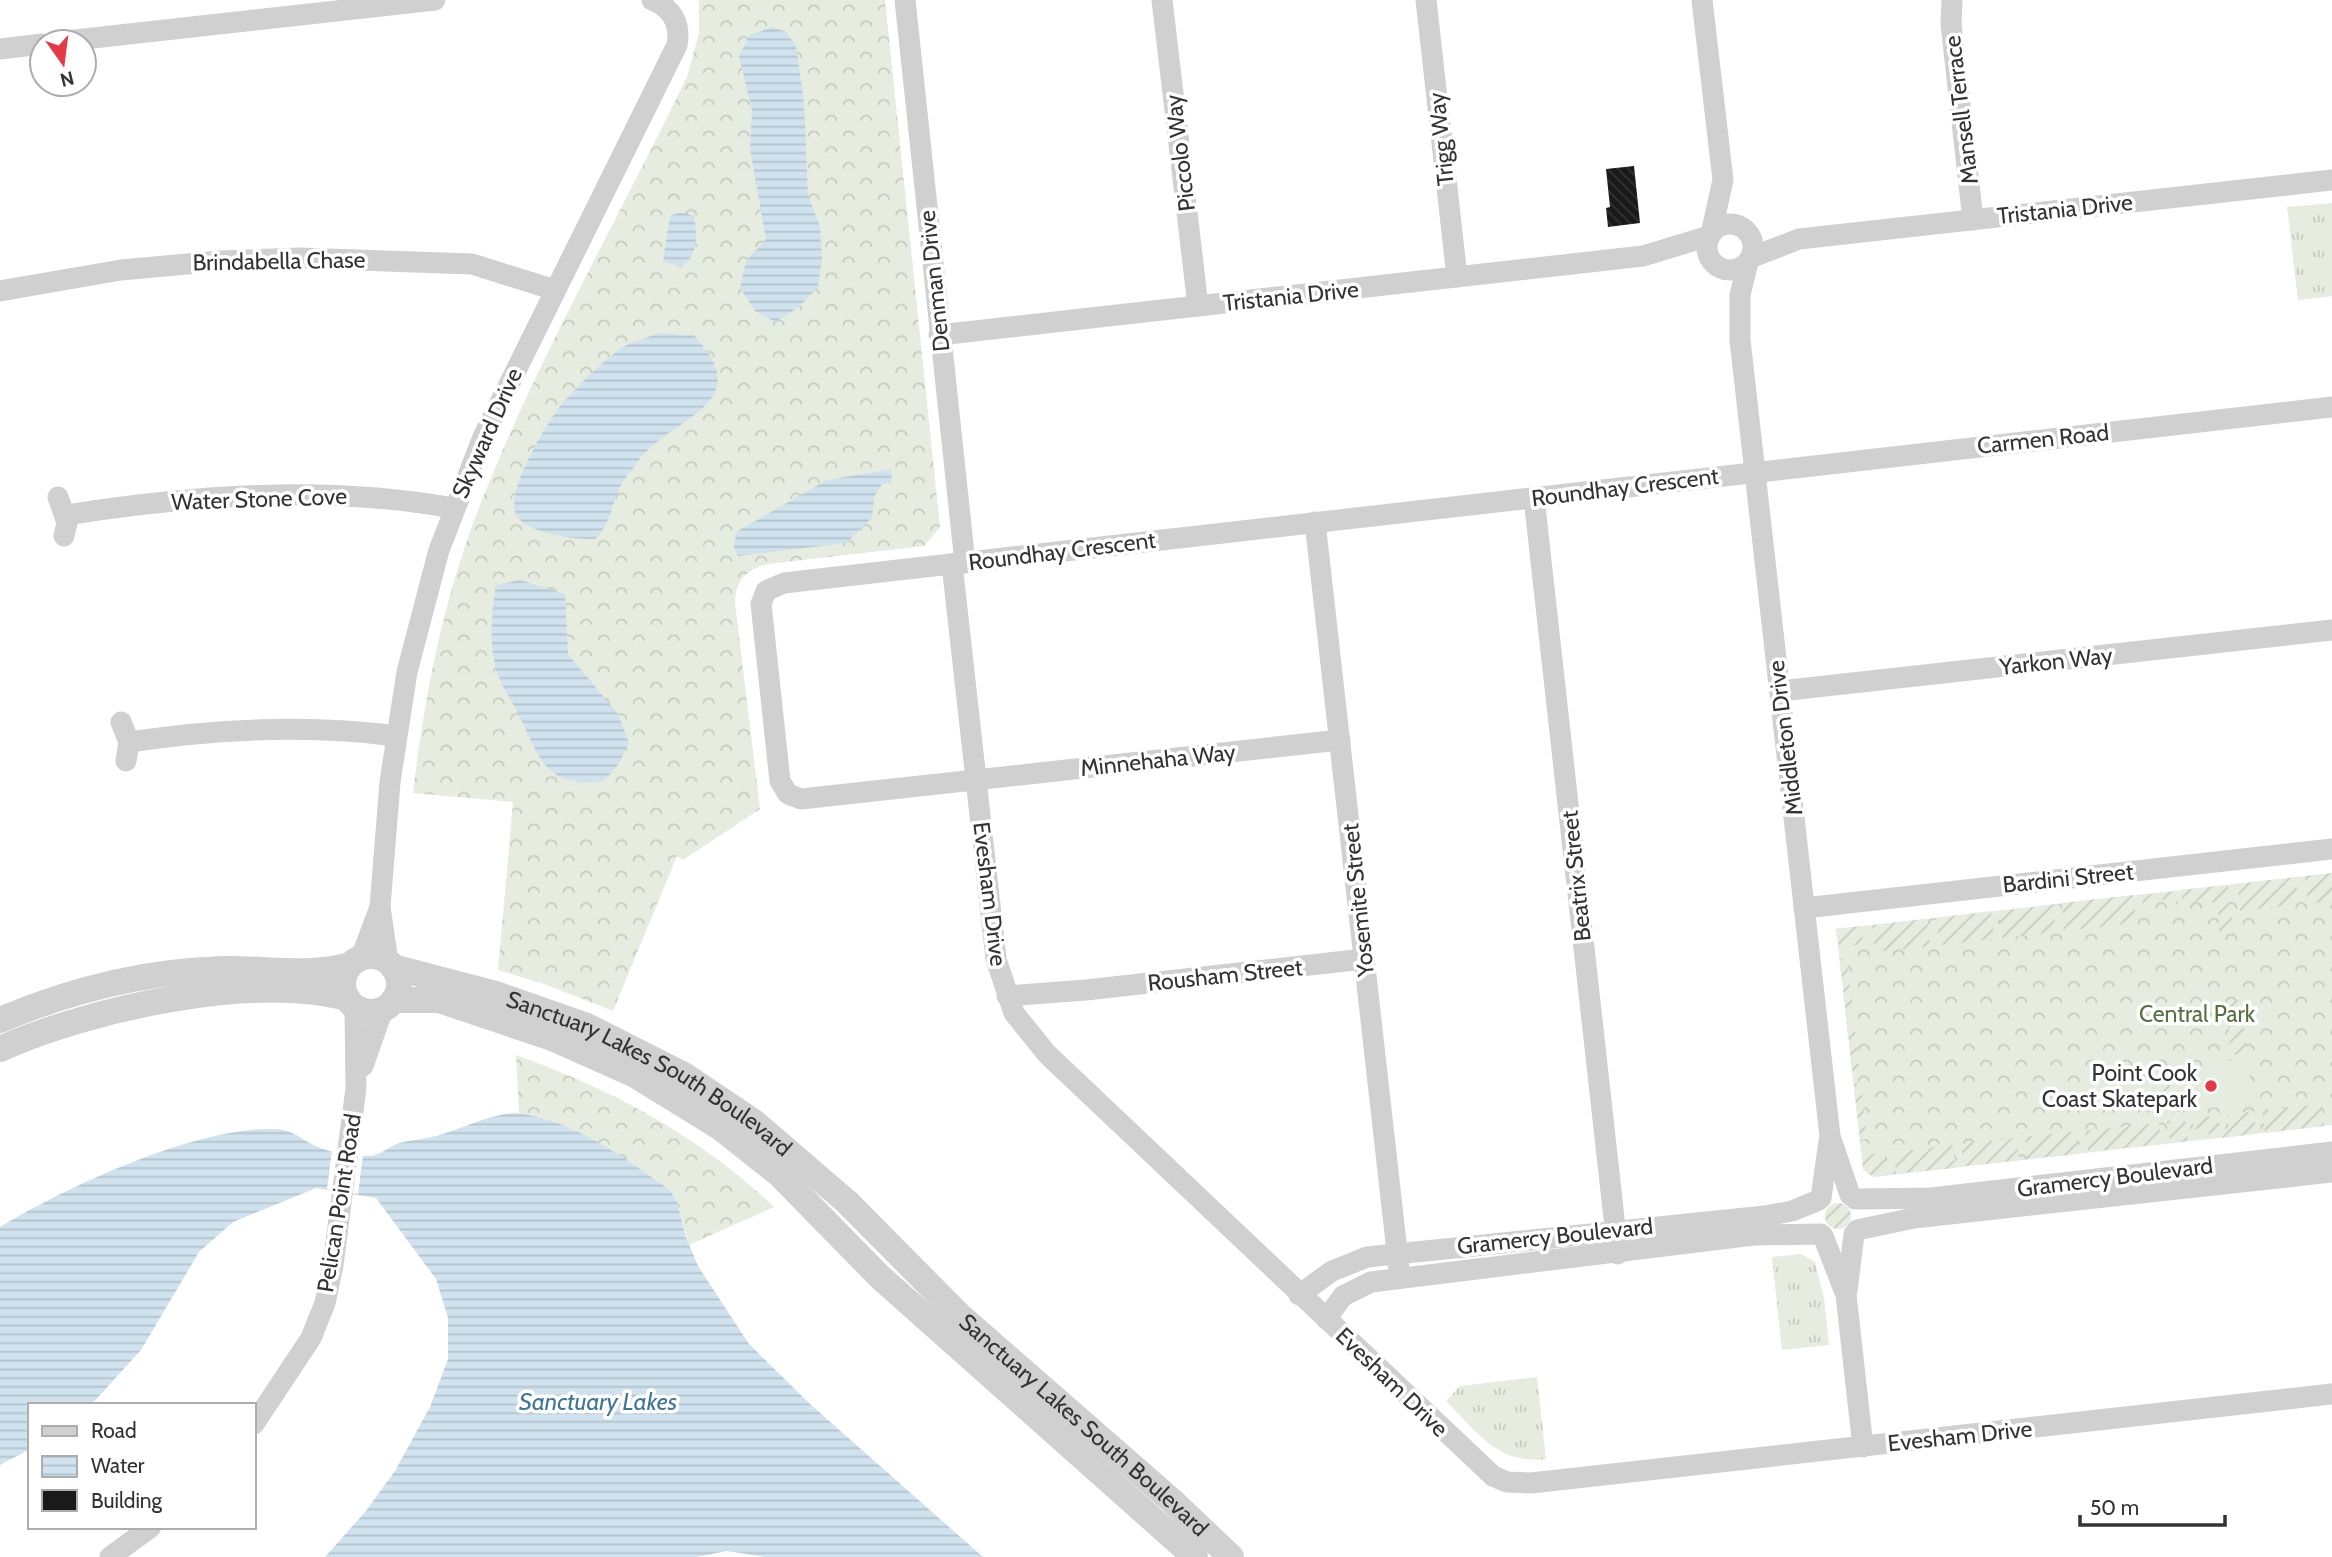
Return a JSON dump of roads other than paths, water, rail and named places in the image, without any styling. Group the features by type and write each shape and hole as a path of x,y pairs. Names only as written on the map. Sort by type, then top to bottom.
{"street":[{"path":"98,37 435,0"},
{"name":"Skyward Drive","path":"390,965 380,907 396,736 425,594 453,508 482,437 677,45 678,29 673,14 652,0"},
{"name":"Denman Drive","path":"905,0 939,335 958,563"},
{"name":"Piccolo Way","path":"1162,0 1198,306"},
{"name":"Trigg Way","path":"1426,0 1457,277"},
{"path":"1702,0 1723,180 1743,228 1752,239 1749,260 1730,270 1716,266 1707,252 1723,180"},
{"name":"Mansell Terrace","path":"1952,0 1951,24 1973,220"},
{"path":"0,50 28,46"},
{"name":"Tristania Drive","path":"1749,260 1799,239 2332,180"},
{"path":"1710,235 1721,225 1743,228"},
{"name":"Tristania Drive","path":"1743,228 1799,239"},
{"name":"Tristania Drive","path":"1643,256 1710,235"},
{"name":"Tristania Drive","path":"939,335 1643,256 1695,259 1716,266"},
{"name":"Brindabella Chase","path":"0,291 159,266 299,258 472,264 555,290"},
{"name":"Middleton Drive","path":"1740,340 1741,295 1749,260"},
{"name":"Middleton Drive","path":"1716,266 1730,296 1740,340 1830,1136 1853,1197"},
{"name":"Carmen Road","path":"1755,471 2332,407"},
{"name":"Roundhay Crescent","path":"976,781 801,799 782,787 760,611 766,591 785,583 1755,471"},
{"name":"Water Stone Cove","path":"62,516 162,502 283,495 359,497 453,508"},
{"name":"Beatrix Street","path":"1534,498 1619,1254"},
{"name":"Yosemite Street","path":"1315,522 1400,1279"},
{"name":"Evesham Drive","path":"958,563 976,781 996,958 1011,1004 1047,1054 1486,1471 1507,1482 1531,1483 2332,1394"},
{"name":"Yarkon Way","path":"1780,691 2332,630"},
{"path":"125,741 246,729 322,729 396,736"},
{"name":"Minnehaha Way","path":"976,781 1340,740"},
{"name":"Bardini Street","path":"1804,908 2332,849"},
{"name":"Skyward Drive","path":"356,962 380,907"},
{"name":"Sanctuary Lakes South Boulevard","path":"0,1020 77,992 134,978 224,969 311,974 370,956 390,965 534,1006 587,1026 654,1058 754,1122 877,1230 959,1315 1172,1501 1231,1557"},
{"name":"Rousham Street","path":"1011,1004 1086,990 1364,959"},
{"path":"351,1003 343,981 356,962"},
{"path":"389,1004 398,984 390,965"},
{"name":"Sanctuary Lakes South Boulevard","path":"0,1049 57,1026 98,1014 183,998 314,992 351,1003 369,1012 389,1004 426,998 458,1005 552,1038 635,1075 697,1112 751,1150 793,1187 854,1252 1195,1557"},
{"name":"Pelican Point Road","path":"256,1421 286,1379 316,1326 333,1265 356,1088 351,1003"},
{"name":"Pelican Point Road","path":"356,1088 389,1004"},
{"name":"Middleton Drive","path":"1820,1199 1830,1136"},
{"name":"Gramercy Boulevard","path":"1853,1197 1931,1198 2332,1152"},
{"name":"Gramercy Boulevard","path":"1855,1232 1914,1218 2332,1172"},
{"path":"1846,1295 1813,1217 1820,1199 1835,1192 1853,1197 1862,1215 1855,1232 1846,1295 1863,1447"},
{"name":"Gramercy Boulevard","path":"1299,1295 1350,1262 1398,1253 1783,1213 1820,1199"},
{"path":"854,1252 877,1230"},
{"path":"1822,1235 1839,1240 1855,1232"},
{"name":"Gramercy Boulevard","path":"1326,1319 1352,1289 1371,1282 1619,1254 1754,1235 1822,1235"},
{"path":"110,1557 147,1529"}],"water":[{"path":"773,27 786,32 796,46 804,102 808,196 820,226 822,259 818,287 799,307 775,322 755,311 740,288 746,261 766,239 750,149 752,111 739,56 750,35"},
{"path":"680,212 694,216 696,237 691,257 681,267 663,261 670,216"},
{"path":"659,333 694,336 712,359 718,378 714,394 703,407 653,445 639,460 622,483 608,521 595,539 551,534 521,521 516,514 514,502 517,487 532,451 563,403 589,375 616,352 631,343"},
{"path":"891,469 892,482 882,484 874,497 872,518 846,543 738,556 734,547 736,532 827,480"},
{"path":"520,580 565,594 568,654 618,714 629,743 618,765 604,781 568,780 547,766 532,744 499,678 493,655 492,636 496,585"},
{"name":"Sanctuary Lakes","path":"513,1113 534,1116 576,1131 616,1153 670,1190 677,1202 686,1237 698,1266 749,1344 810,1404 983,1557 766,1557 727,1551 697,1557 325,1557 365,1512 395,1471 430,1407 448,1359 448,1318 436,1279 376,1198 316,1188 233,1222 199,1252 141,1350 93,1403 28,1403 28,1450 0,1465 0,1227 95,1178 171,1148 208,1137 275,1129 293,1133 323,1149 370,1156 399,1143 436,1136"}],"place":[{"name":"Point Cook Coast Skatepark","path":"2211,1086"}],"park label":[{"name":"Central Park","path":"2197,1014"}]}
